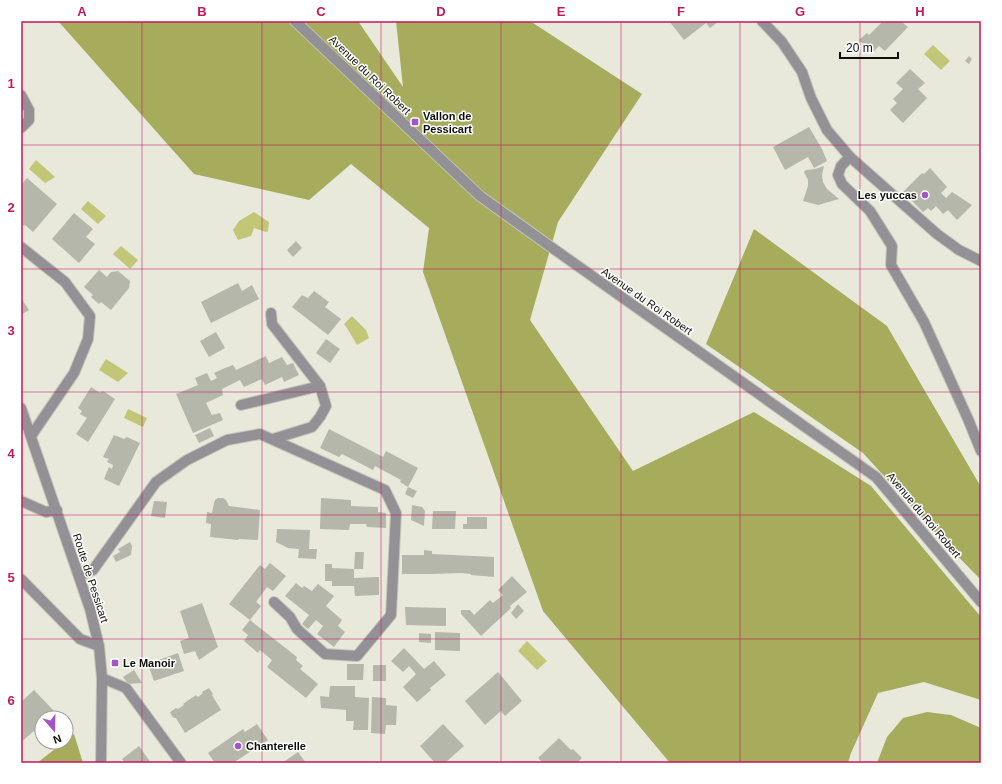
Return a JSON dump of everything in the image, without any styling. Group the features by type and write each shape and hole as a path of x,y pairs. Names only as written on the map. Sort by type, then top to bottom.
{"street":[{"name":"Avenue du Roi Robert","path":"296,21 480,196 876,477 981,602"},
{"path":"762,21 782,42 802,72 811,98 827,130 850,157 937,234 958,250 981,261"},
{"path":"21,96 29,110 29,120 21,128"},
{"path":"850,157 841,166 838,175 842,184 870,211 892,246 891,265 924,322 981,451"},
{"path":"21,247 65,282 90,316 88,339 74,373 31,436"},
{"path":"271,313 272,324 320,386 326,406 312,427 273,440"},
{"path":"241,405 320,386"},
{"name":"Route de Pessicart","path":"21,408 90,609 99,646 102,678 101,763"},
{"path":"79,576 93,570 156,482 187,460 227,440 260,434 385,490 396,513 391,615 357,656 325,654 297,629 290,617 274,602"},
{"path":"21,501 46,512 57,510"},
{"path":"21,579 80,639 99,646"},
{"path":"102,678 126,688 181,763"}],"shaded area":[{"path":"58,21 358,21 403,87 396,21 530,21 642,94 558,222 530,320 633,471 754,412 871,486 981,617 981,700 924,682 878,693 848,763 670,763 543,611 423,272 429,228 351,164 309,200 194,174"},
{"path":"933,45 950,61 941,70 924,54"},
{"path":"36,160 55,177 45,183 29,169"},
{"path":"88,201 106,216 98,224 81,209"},
{"path":"254,212 269,222 268,231 266,232 254,228 251,236 238,240 233,230 239,221"},
{"path":"754,229 887,326 981,487 981,580 863,453 706,344"},
{"path":"121,246 138,260 130,269 113,254"},
{"path":"352,316 366,330 369,338 357,345 344,324"},
{"path":"106,359 128,373 118,382 99,370"},
{"path":"128,409 147,418 143,427 124,418"},
{"path":"527,641 547,661 537,670 518,651"},
{"path":"927,712 951,715 981,728 981,763 877,763 887,737 903,718"},
{"path":"74,734 83,763 37,763 54,750 74,750"}],"building":[{"path":"669,21 719,21 710,28 706,23 684,40"},
{"path":"883,21 901,21 908,27 885,51 879,46 872,53 859,40 867,33 869,35"},
{"path":"969,56 972,59 969,64 965,61"},
{"path":"910,69 925,83 918,89 927,98 903,123 890,110 897,103 893,99 903,89 896,83"},
{"path":"809,127 827,161 814,168 808,157 785,170 773,147"},
{"path":"824,166 822,175 823,182 827,189 839,199 818,205 803,201 808,186 808,180 804,172 806,170"},
{"name":"Les yuccas","path":"930,168 947,187 941,193 946,198 952,192 972,205 957,220 948,210 943,214 936,206 931,211 928,208 923,212 903,192 922,173 924,174"},
{"path":"27,178 57,204 33,232 25,225 24,226 21,224 21,185"},
{"path":"74,213 93,229 86,237 95,244 79,263 52,239"},
{"path":"296,241 302,248 293,257 287,250"},
{"path":"99,270 107,277 111,272 118,271 130,281 129,288 111,310 101,302 99,304 91,297 93,295 84,287"},
{"path":"238,283 242,291 252,285 259,299 211,323 201,302"},
{"path":"314,291 329,302 325,307 341,319 328,335 292,307 302,295 308,298"},
{"path":"21,298 29,310 21,315"},
{"path":"216,332 225,348 209,357 200,341"},
{"path":"326,339 340,349 330,363 316,353"},
{"path":"266,356 269,363 282,357 287,365 293,363 299,375 284,382 282,377 265,385 262,379 244,387 240,380 222,389 223,395 206,403 212,415 220,413 223,420 193,433 176,394 198,385 195,378 207,373 211,381 217,378 214,373 225,368 233,365 236,370"},
{"path":"91,387 100,393 103,391 115,399 88,442 76,434 87,418 80,414 82,411 78,408"},
{"path":"210,428 214,436 199,443 195,435"},
{"path":"329,429 383,457 386,451 418,468 408,487 400,482 401,480 375,466 373,470 342,454 339,457 320,448"},
{"path":"114,435 124,439 127,437 140,443 119,486 104,479 109,467 112,469 113,465 107,462 109,459 103,457"},
{"path":"408,487 417,491 413,498 405,494"},
{"path":"218,498 223,498 226,500 229,506 260,510 258,540 238,540 210,537 211,524 206,523 207,512 212,513 215,500"},
{"path":"321,498 351,500 351,506 378,507 378,512 386,513 386,528 367,527 366,524 350,524 349,530 320,529"},
{"path":"154,501 167,502 165,518 151,516"},
{"path":"412,505 422,507 425,511 424,526 411,520"},
{"path":"433,511 456,511 455,529 432,529"},
{"path":"467,517 487,517 487,529 463,529 463,524 467,524"},
{"path":"277,529 310,530 309,549 317,549 316,559 298,558 299,549 288,548 276,542"},
{"path":"130,542 132,546 131,555 116,562 113,556 120,552 118,549"},
{"path":"424,550 432,551 432,554 494,557 494,577 462,573 402,574 402,555 424,555"},
{"path":"355,552 364,552 363,569 354,569"},
{"path":"270,563 286,576 273,591 267,587 256,602 261,606 250,620 229,604 260,565 265,569"},
{"path":"325,564 332,564 332,568 354,569 354,578 379,577 379,595 355,596 354,586 332,586 332,581 325,581"},
{"path":"512,576 527,592 510,606 511,608 481,636 461,614 461,610 470,610 474,615 490,600 493,603 503,595 498,590"},
{"path":"296,583 302,588 304,586 312,591 318,584 334,596 326,606 342,620 338,626 345,632 334,647 317,634 323,626 316,620 308,629 302,624 309,615 285,596"},
{"path":"202,603 218,647 199,660 195,651 184,654 180,641 189,638 180,611"},
{"path":"518,604 524,611 516,619 511,613"},
{"path":"405,607 446,608 446,626 406,625"},
{"path":"250,620 297,657 296,660 303,666 300,669 318,684 306,698 267,667 272,660 260,650 258,653 244,641 248,635 242,630"},
{"path":"435,632 460,633 460,651 435,650"},
{"path":"419,633 431,634 431,643 419,642"},
{"path":"404,648 424,669 434,661 446,675 430,688 431,690 417,702 403,687 416,674 409,666 403,672 391,661"},
{"path":"178,653 184,671 154,681 148,664"},
{"path":"347,664 364,664 363,680 347,680"},
{"path":"373,665 386,665 386,681 373,681"},
{"path":"134,670 142,683 128,684 123,677"},
{"path":"498,672 522,701 505,716 501,711 485,725 465,701"},
{"path":"330,686 355,686 355,697 369,698 368,730 353,730 354,721 346,721 346,710 321,708 320,696 329,697"},
{"path":"209,688 221,710 185,733 176,718 172,716 170,712 176,708 178,709 196,695 198,697 203,693 202,692"},
{"path":"34,690 53,710 34,710 34,731 21,742 21,719 23,717 21,715 21,702"},
{"path":"372,697 386,698 386,705 397,706 396,725 386,725 385,734 371,733"},
{"name":"Chanterelle","path":"257,724 268,740 233,763 215,763 208,753 243,729 245,732"},
{"path":"443,724 464,746 445,763 435,763 420,746"},
{"path":"559,738 582,758 577,763 543,763 538,758"},
{"path":"139,746 151,763 125,763 122,759"},
{"path":"298,752 306,763 282,763"}],"place":[{"name":"Vallon de Pessicart","path":"415,122"},
{"name":"Les yuccas","path":"925,195"},
{"name":"Le Manoir","path":"115,663"},
{"name":"Chanterelle","path":"238,746"}]}
